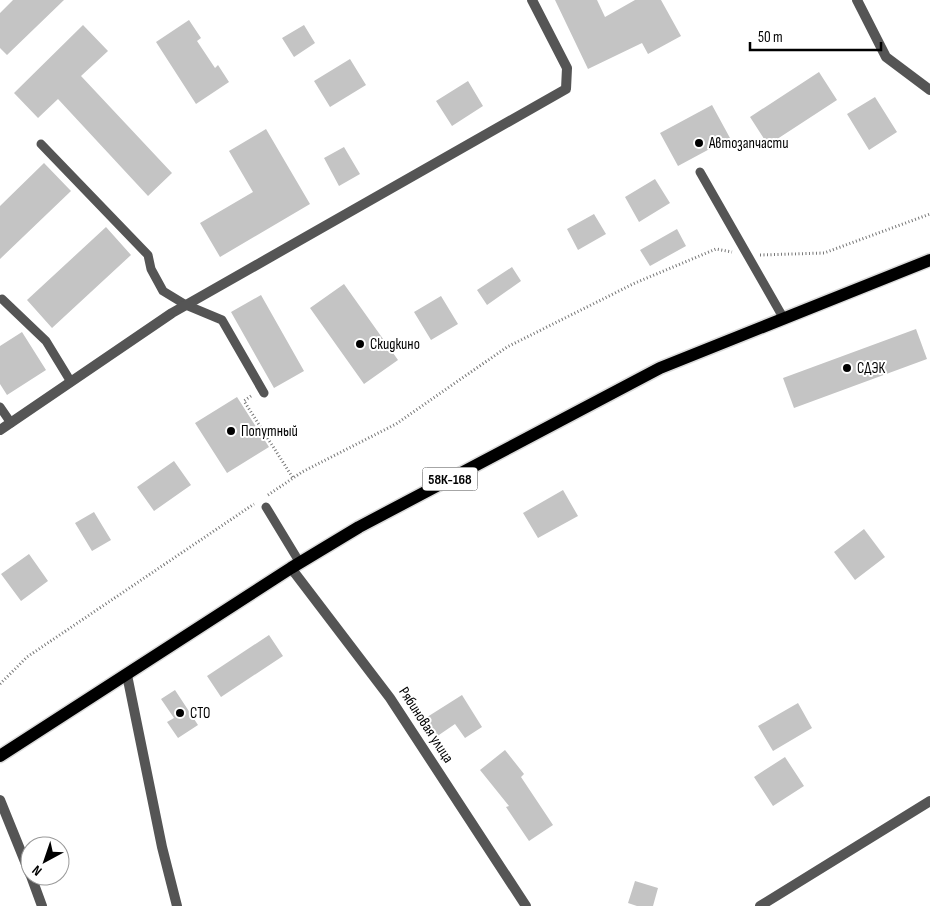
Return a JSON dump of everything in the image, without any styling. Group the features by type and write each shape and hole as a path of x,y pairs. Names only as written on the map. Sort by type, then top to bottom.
{"main road":[{"name":"58К-168","path":"0,756 359,527 660,368 930,260"}],"street":[{"path":"0,430 172,313 566,90 567,68 532,0"},
{"path":"857,0 886,57 930,90"},
{"name":"Рябиновая улица","path":"296,566 390,698 526,906"},
{"path":"127,675 162,847 177,906"},
{"path":"0,800 20,850"},
{"path":"760,906 930,801"},
{"path":"34,886 42,906"}],"lane":[{"path":"41,144 148,256 151,269 163,291 186,305 222,320 263,391"},
{"path":"700,172 784,318"},
{"path":"2,300 46,341 71,382"},
{"path":"0,407 10,423"},
{"path":"266,507 296,566"}],"path":[{"path":"0,684 27,657 302,472 396,424 507,347 636,283 716,249 747,254 771,255 824,253 930,214"},
{"path":"263,391 244,401 293,478"}],"building":[{"path":"13,0 64,0 7,55 0,48 0,13"},
{"path":"555,0 597,0 605,17 635,0 661,0 681,36 648,54 642,43 588,69"},
{"path":"189,20 201,38 197,41 215,68 218,65 229,82 196,104 156,42"},
{"path":"83,25 108,51 81,76 172,173 148,196 58,99 38,118 14,93"},
{"path":"304,25 315,43 294,57 282,38"},
{"path":"350,59 366,85 330,107 314,81"},
{"path":"819,72 837,100 768,145 750,117"},
{"path":"468,81 483,106 452,126 436,101"},
{"path":"875,97 897,132 869,150 847,114"},
{"path":"712,105 730,138 678,166 660,133"},
{"path":"266,129 310,204 220,257 200,223 253,192 229,151"},
{"path":"344,147 360,174 339,186 324,158"},
{"path":"44,163 71,191 0,259 0,206"},
{"path":"655,179 670,203 639,222 625,197"},
{"path":"594,214 606,234 578,250 567,229"},
{"path":"106,227 131,255 52,328 27,300"},
{"path":"677,229 686,246 650,266 640,250"},
{"path":"512,267 521,281 487,305 477,290"},
{"path":"344,284 398,360 364,384 310,308"},
{"path":"261,295 304,371 274,388 231,312"},
{"path":"441,296 458,324 431,340 414,312"},
{"path":"916,329 927,359 794,408 783,378"},
{"path":"22,332 46,370 7,395 0,384 0,346"},
{"path":"237,397 269,447 227,473 195,423"},
{"path":"174,461 191,485 154,511 137,487"},
{"path":"563,490 578,516 538,538 523,513"},
{"path":"94,512 111,540 92,551 75,523"},
{"path":"864,529 885,557 855,580 834,552"},
{"path":"29,554 48,581 21,601 1,574"},
{"path":"269,635 283,656 221,697 207,676"},
{"path":"175,690 198,725 178,738 167,722 174,718 161,699"},
{"path":"462,695 482,727 465,738 455,724 436,737 424,719"},
{"path":"798,703 812,728 773,751 758,726"},
{"path":"505,750 524,774 521,777 553,825 529,841 506,807 509,806 480,770"},
{"path":"785,757 804,786 773,806 754,777"},
{"path":"635,881 658,888 653,906 637,906 628,903"}],"place":[{"name":"Автозапчасти","path":"699,143"},
{"name":"Скидкино","path":"360,344"},
{"name":"СДЭК","path":"847,368"},
{"name":"Попутный","path":"231,431"},
{"name":"СТО","path":"180,713"}]}
